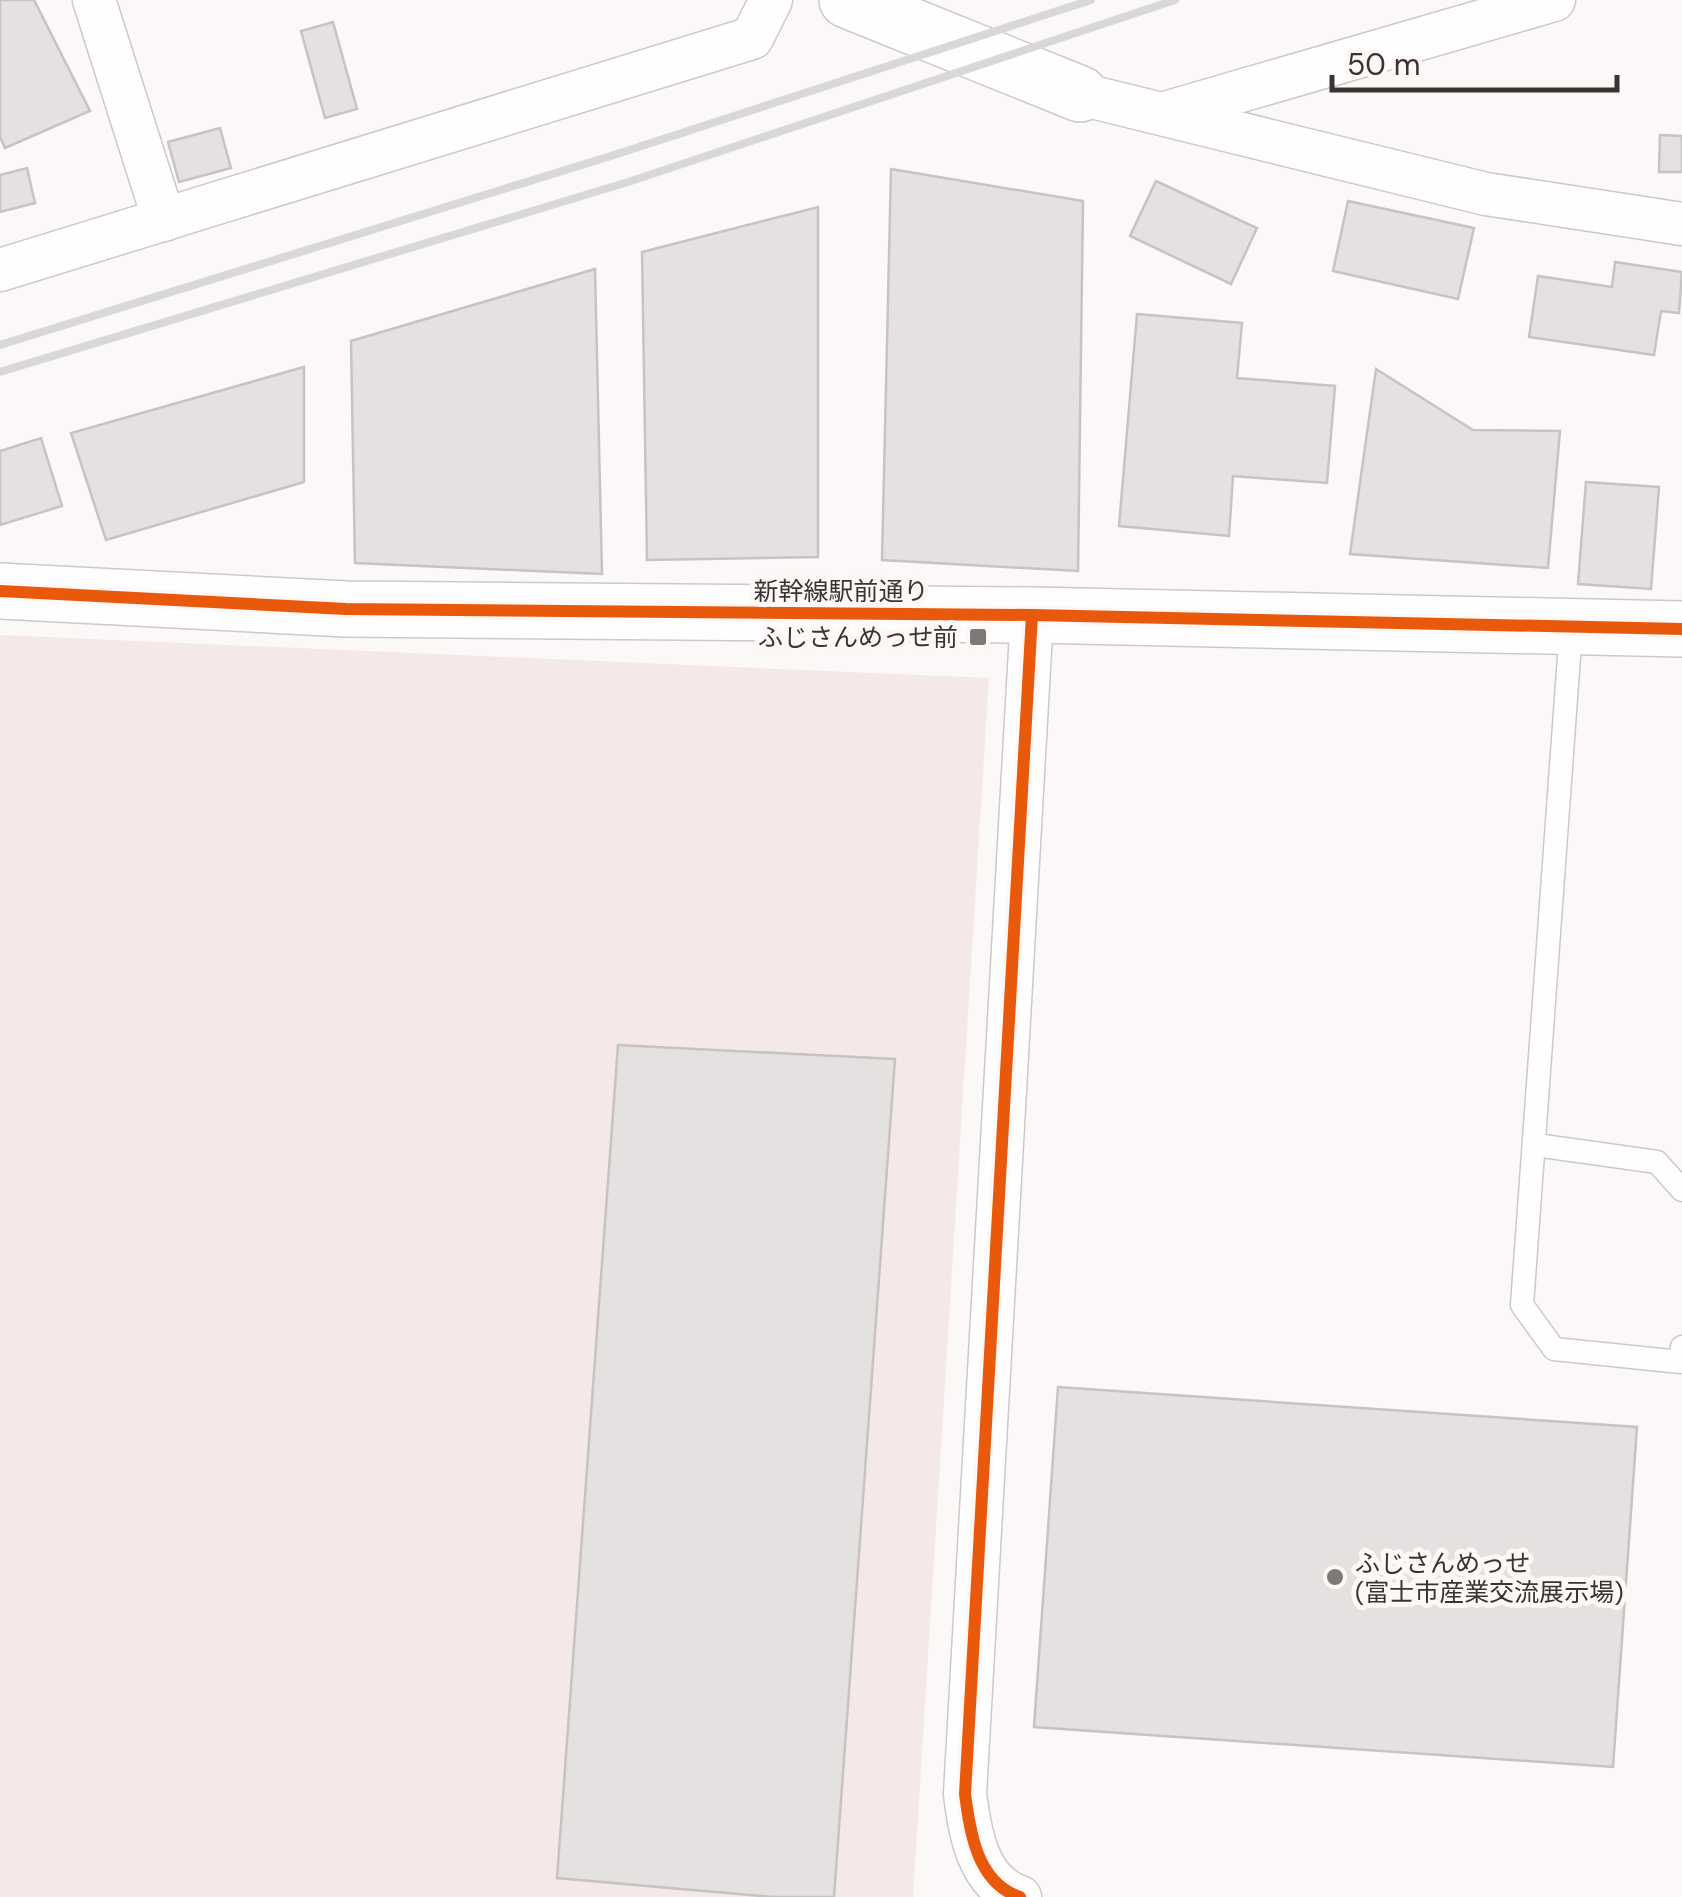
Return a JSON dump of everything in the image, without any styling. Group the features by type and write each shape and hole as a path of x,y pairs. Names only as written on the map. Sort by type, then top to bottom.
{"street":[{"path":"94,0 164,220"},
{"path":"0,270 752,38 771,0"},
{"path":"847,0 1080,94 1486,194 1682,224"},
{"path":"1163,114 1554,0"},
{"name":"新幹線駅前通り","path":"0,591 346,609 1032,614 1682,629"},
{"path":"1020,1897 1008,1893 985,1869 970,1836 964,1794 1032,614"}],"lane":[{"path":"1571,629 1522,1305 1554,1349 1681,1362 1682,1347"},
{"path":"1536,1145 1657,1162 1682,1190"}],"shaded area":[{"path":"0,635 989,678 913,1897 0,1897"}],"building":[{"path":"0,0 34,0 90,111 5,148 0,137"},
{"path":"333,22 357,109 325,118 301,31"},
{"path":"220,128 231,168 179,182 168,142"},
{"path":"1660,135 1682,136 1682,172 1659,172"},
{"path":"27,168 35,203 0,212 0,175"},
{"path":"891,169 1083,201 1078,571 882,560"},
{"path":"1156,181 1257,228 1231,284 1130,236"},
{"path":"1348,201 1474,228 1458,299 1333,271"},
{"path":"818,207 818,557 647,560 642,252"},
{"path":"1615,262 1682,272 1679,313 1661,311 1654,355 1529,337 1538,276 1612,287"},
{"path":"595,269 602,574 355,563 351,341"},
{"path":"1137,314 1242,323 1237,378 1335,386 1327,483 1233,476 1229,536 1119,526"},
{"path":"304,367 304,482 106,540 71,433"},
{"path":"1376,369 1473,430 1560,431 1548,568 1350,554"},
{"path":"41,438 62,506 0,525 0,451"},
{"path":"1586,482 1659,487 1651,589 1578,584"},
{"path":"618,1045 895,1059 834,1897 772,1897 557,1878"},
{"name":"ふじさんめっせ (富士市産業交流展示場)","path":"1058,1387 1637,1427 1613,1767 1034,1727"}],"railway":[{"path":"0,345 614,155 1091,0"},
{"path":"0,372 628,182 1175,0"}],"cycle path":[{"path":"0,591 346,609 1032,615 1682,629"},
{"path":"1020,1897 994,1880 978,1855 965,1794 1032,615"}],"place":[{"name":"ふじさんめっせ前","path":"978,637"},
{"name":"ふじさんめっせ (富士市産業交流展示場)","path":"1335,1577"}]}
